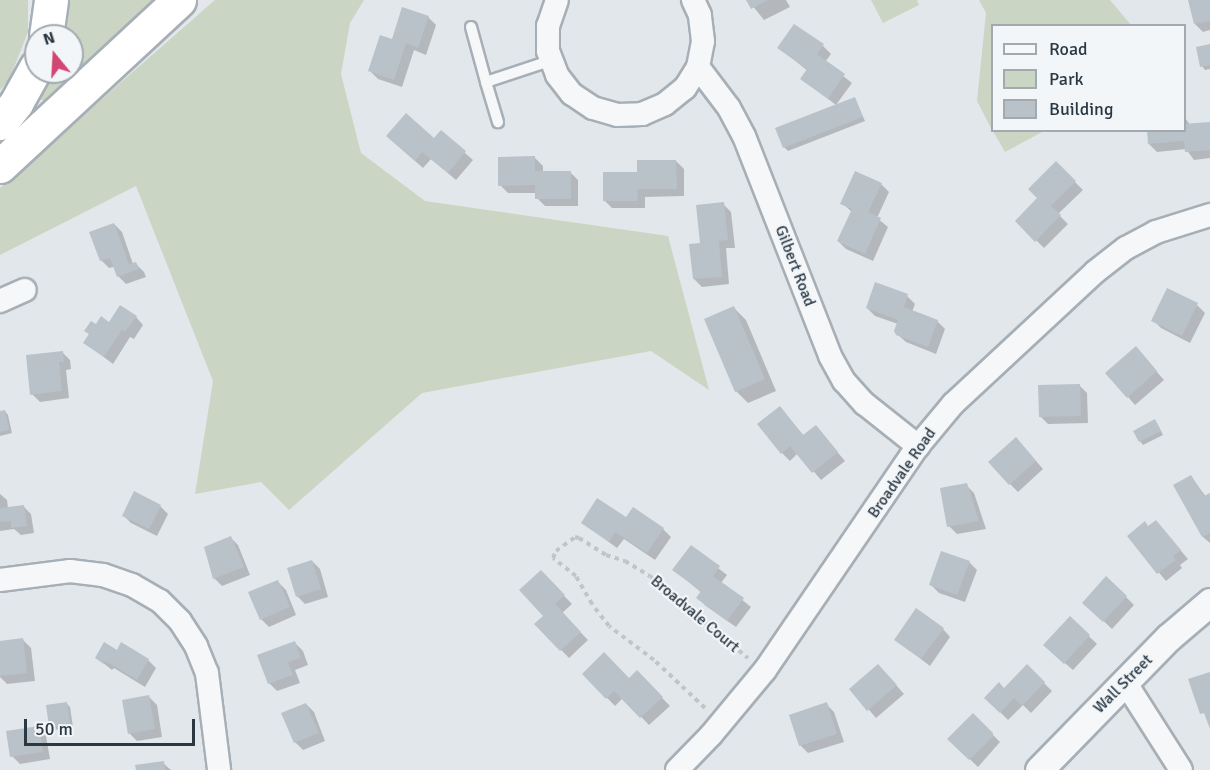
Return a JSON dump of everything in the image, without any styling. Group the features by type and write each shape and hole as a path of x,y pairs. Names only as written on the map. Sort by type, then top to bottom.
{"highway":[{"path":"48,24 51,0"},
{"path":"0,166 178,0"},
{"path":"0,123 27,84"}],"street":[{"path":"557,0 548,26 548,51 557,75 572,94 593,108 617,115 642,114 665,104 685,88 698,67 703,41 700,15 693,0"},
{"name":"Gilbert Road","path":"698,67 729,108 744,136 830,356 844,381 865,404 918,446"},
{"name":"Broadvale Road","path":"677,770 721,723 765,670 918,446 962,396 1095,272 1126,248 1156,232 1210,215"},
{"path":"0,301 25,290"},
{"path":"0,580 70,571 103,575 132,585 160,602 180,621 196,646 207,673 219,770"},
{"name":"Wall Street","path":"1039,770 1125,682 1210,602"},
{"path":"1125,682 1181,770"}],"lane":[{"path":"471,27 498,122"},
{"path":"486,82 552,60"}],"path":[{"name":"Broadvale Court","path":"721,723 654,660 609,626 592,604 576,576 553,558 556,551 574,537 579,538 606,555 650,576 765,670"}],"green space":[{"path":"0,0 28,0 28,24 24,24 24,42 9,80 0,90"},
{"path":"59,0 158,0 84,69 84,24 57,24"},
{"path":"215,0 364,0 350,23 341,74 361,153 425,201 668,236 709,390 651,351 422,393 289,510 261,482 195,494 213,381 136,186 0,255 0,188"},
{"path":"871,0 917,0 919,5 883,23"},
{"path":"979,0 1110,0 1130,24 991,24 991,128 977,101 986,13"},
{"path":"39,84 68,84 48,103 32,95"},
{"path":"994,132 1042,132 1005,152"}],"building":[{"path":"746,0 768,0 751,9"},
{"path":"1188,0 1210,0 1210,21 1194,24"},
{"path":"402,7 429,16 418,48 406,43 394,80 368,71 380,35 392,39"},
{"path":"794,24 824,44 817,54 845,74 828,99 800,79 807,69 777,48"},
{"path":"1210,44 1210,65 1200,67 1196,47"},
{"path":"855,97 863,117 783,148 775,128"},
{"path":"406,113 434,138 441,130 466,151 448,173 422,152 415,161 386,136"},
{"path":"1210,122 1210,150 1185,152 1184,141 1148,144 1147,132 1186,132 1186,124"},
{"path":"535,156 535,171 571,171 571,199 535,199 535,185 498,186 498,157"},
{"path":"637,160 676,160 677,189 637,189 638,201 603,201 603,172 637,172"},
{"path":"1056,161 1076,181 1051,206 1061,215 1035,242 1015,221 1037,198 1028,189"},
{"path":"855,171 882,183 868,212 881,218 865,254 837,241 852,209 840,204"},
{"path":"724,202 728,240 719,241 722,277 693,279 689,244 700,243 696,205"},
{"path":"114,223 129,264 136,262 139,269 117,277 110,258 100,261 89,232"},
{"path":"875,282 908,294 904,307 938,320 928,347 896,335 894,331 898,320 866,308"},
{"path":"1167,288 1198,303 1182,336 1151,321"},
{"path":"120,305 137,316 125,332 122,330 104,357 83,343 89,334 84,331 91,321 96,324 101,316 109,322"},
{"path":"734,306 765,379 735,392 704,319"},
{"path":"1136,346 1157,371 1127,398 1105,373"},
{"path":"63,351 64,362 59,362 62,391 30,395 26,355"},
{"path":"1080,384 1081,416 1039,417 1038,385"},
{"path":"780,406 803,435 816,425 838,452 812,473 790,446 781,454 757,424"},
{"path":"5,410 9,430 0,432 0,411"},
{"path":"1155,419 1161,431 1139,442 1133,431"},
{"path":"1016,437 1036,461 1009,485 988,462"},
{"path":"1191,475 1204,496 1210,493 1210,533 1202,537 1173,485"},
{"path":"967,483 979,521 947,527 940,488"},
{"path":"134,491 161,505 149,529 122,516"},
{"path":"597,498 626,517 633,507 664,528 647,553 615,532 609,542 581,523"},
{"path":"24,505 27,526 11,528 11,521 0,522 0,508"},
{"path":"1156,520 1181,550 1173,556 1176,560 1157,574 1127,536 1145,521 1148,526"},
{"path":"231,536 244,567 213,579 204,547"},
{"path":"691,545 720,566 713,576 744,598 727,621 696,598 701,591 672,570"},
{"path":"941,551 970,561 957,595 929,585"},
{"path":"312,560 321,589 296,597 287,568"},
{"path":"541,570 565,595 555,604 581,632 560,651 534,624 543,616 519,590"},
{"path":"1106,576 1127,596 1103,622 1082,603"},
{"path":"278,580 290,607 260,620 248,592"},
{"path":"916,608 944,628 921,659 894,640"},
{"path":"1070,616 1090,635 1064,664 1043,645"},
{"path":"23,638 27,673 0,676 0,641"},
{"path":"295,641 301,658 288,662 293,675 268,684 257,655"},
{"path":"104,642 117,650 121,642 149,659 137,680 105,661 104,664 95,658"},
{"path":"604,652 629,678 637,670 663,697 640,718 614,691 606,699 582,674"},
{"path":"878,664 897,685 867,711 849,689"},
{"path":"1027,664 1045,682 1022,706 1014,698 1000,713 984,698 999,682 1004,688"},
{"path":"1210,672 1210,729 1204,713 1200,714 1188,679"},
{"path":"149,695 155,729 128,734 122,700"},
{"path":"67,702 70,724 49,727 46,705"},
{"path":"827,702 837,734 799,746 789,715"},
{"path":"306,703 319,733 294,743 281,713"},
{"path":"973,713 993,733 993,737 969,760 947,739"},
{"path":"39,726 43,752 10,757 6,731"},
{"path":"164,761 165,770 136,770 135,765"}]}
